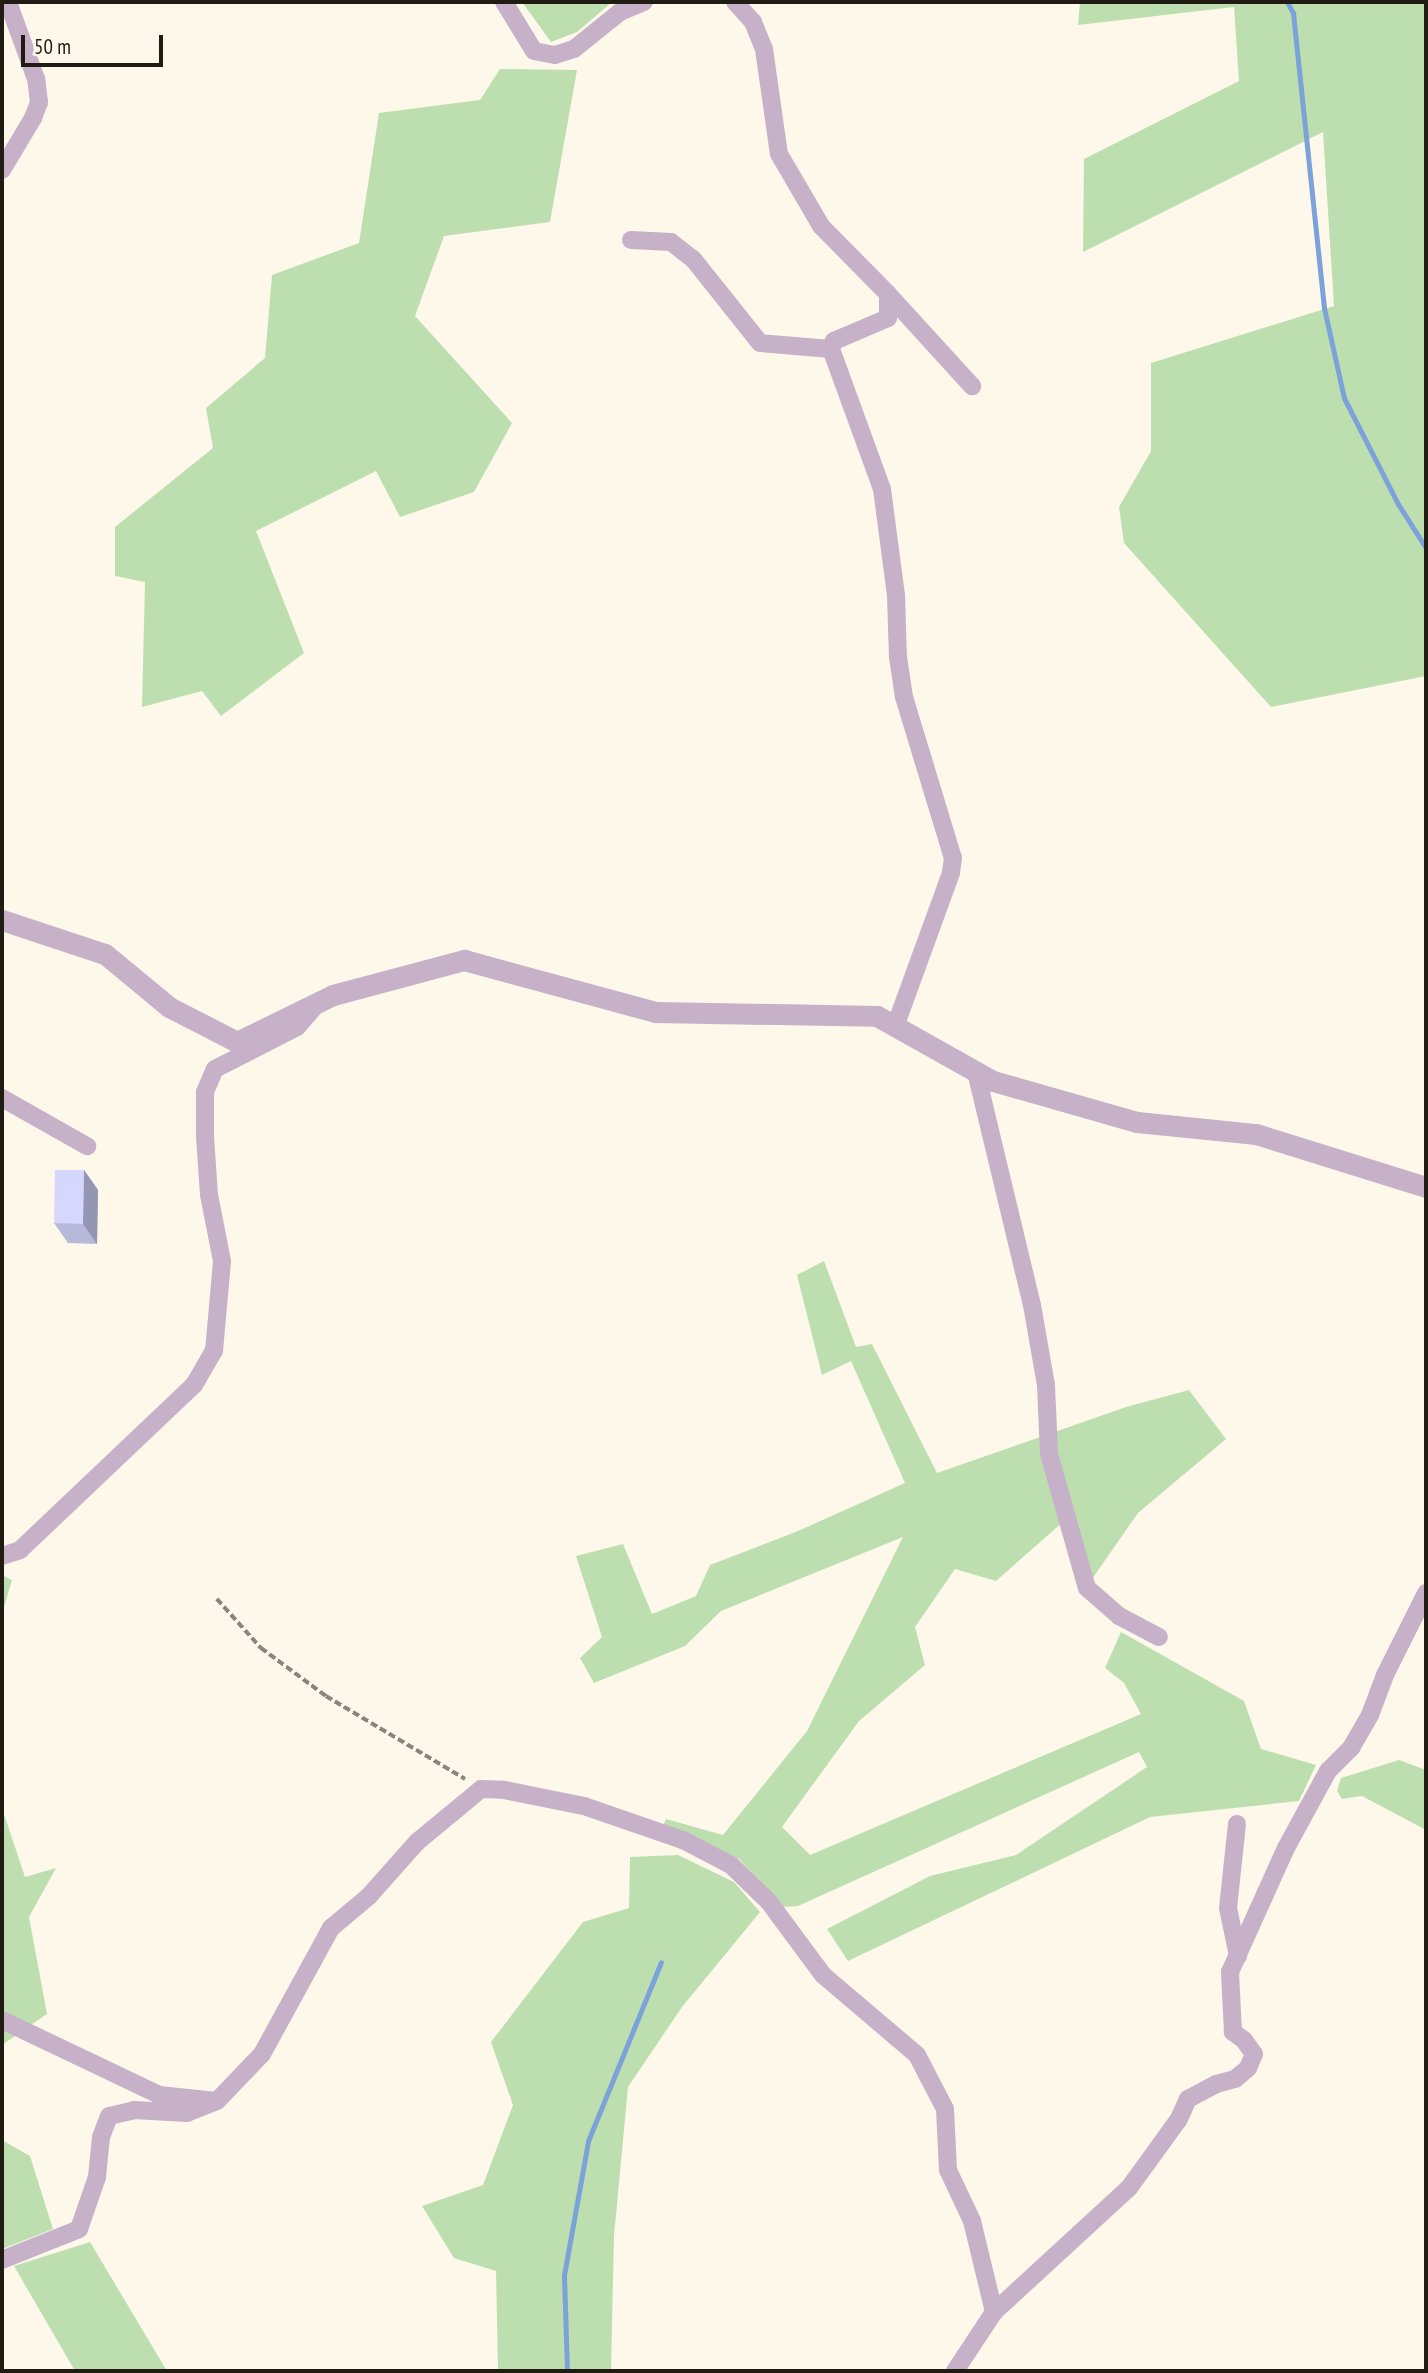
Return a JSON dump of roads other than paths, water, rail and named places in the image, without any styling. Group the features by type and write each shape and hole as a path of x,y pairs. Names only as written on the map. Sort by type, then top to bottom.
{"street":[{"path":"2,170 33,118 39,102 36,79 8,2"},
{"path":"504,2 534,51 555,55 573,49 620,12 644,2"},
{"path":"735,2 753,22 764,49 779,154 821,226 971,386"},
{"path":"631,240 671,242 693,259 760,343 831,349"},
{"path":"888,295 888,317 834,341 831,349 882,489 896,595 898,657 904,697 953,858 951,873 895,1027"},
{"path":"2,920 105,954 169,1007 237,1042 333,995 464,960 655,1012 877,1016 993,1082 1136,1122 1256,1134 1426,1187"},
{"path":"2,1556 20,1550 194,1385 214,1351 222,1261 209,1195 205,1092 215,1069 297,1027 318,1002"},
{"path":"976,1072 1032,1304 1046,1385 1049,1454 1087,1588 1119,1616 1158,1637"},
{"path":"2,1098 87,1146"},
{"path":"954,2371 994,2312 1129,2188 1179,2119 1188,2099 1216,2084 1235,2079 1248,2068 1254,2054 1244,2040 1233,2032 1230,2017 1230,1972 1286,1848 1328,1771 1351,1748 1370,1715 1385,1675 1426,1593"},
{"path":"2,2260 79,2229 97,2177 101,2137 109,2116 134,2110 187,2113 217,2101 261,2054 331,1928 369,1896 417,1842 481,1789 505,1790 583,1806 683,1840 731,1865 769,1902 823,1975 917,2055 945,2109 948,2170 972,2221 994,2312"},
{"path":"1237,1824 1228,1908 1238,1956"},
{"path":"2,2020 159,2095 217,2101"}],"waterway":[{"path":"1287,2 1293,13 1324,308 1344,398 1398,504 1426,548"},
{"path":"567,2371 564,2275 588,2141 661,1962"}]}
